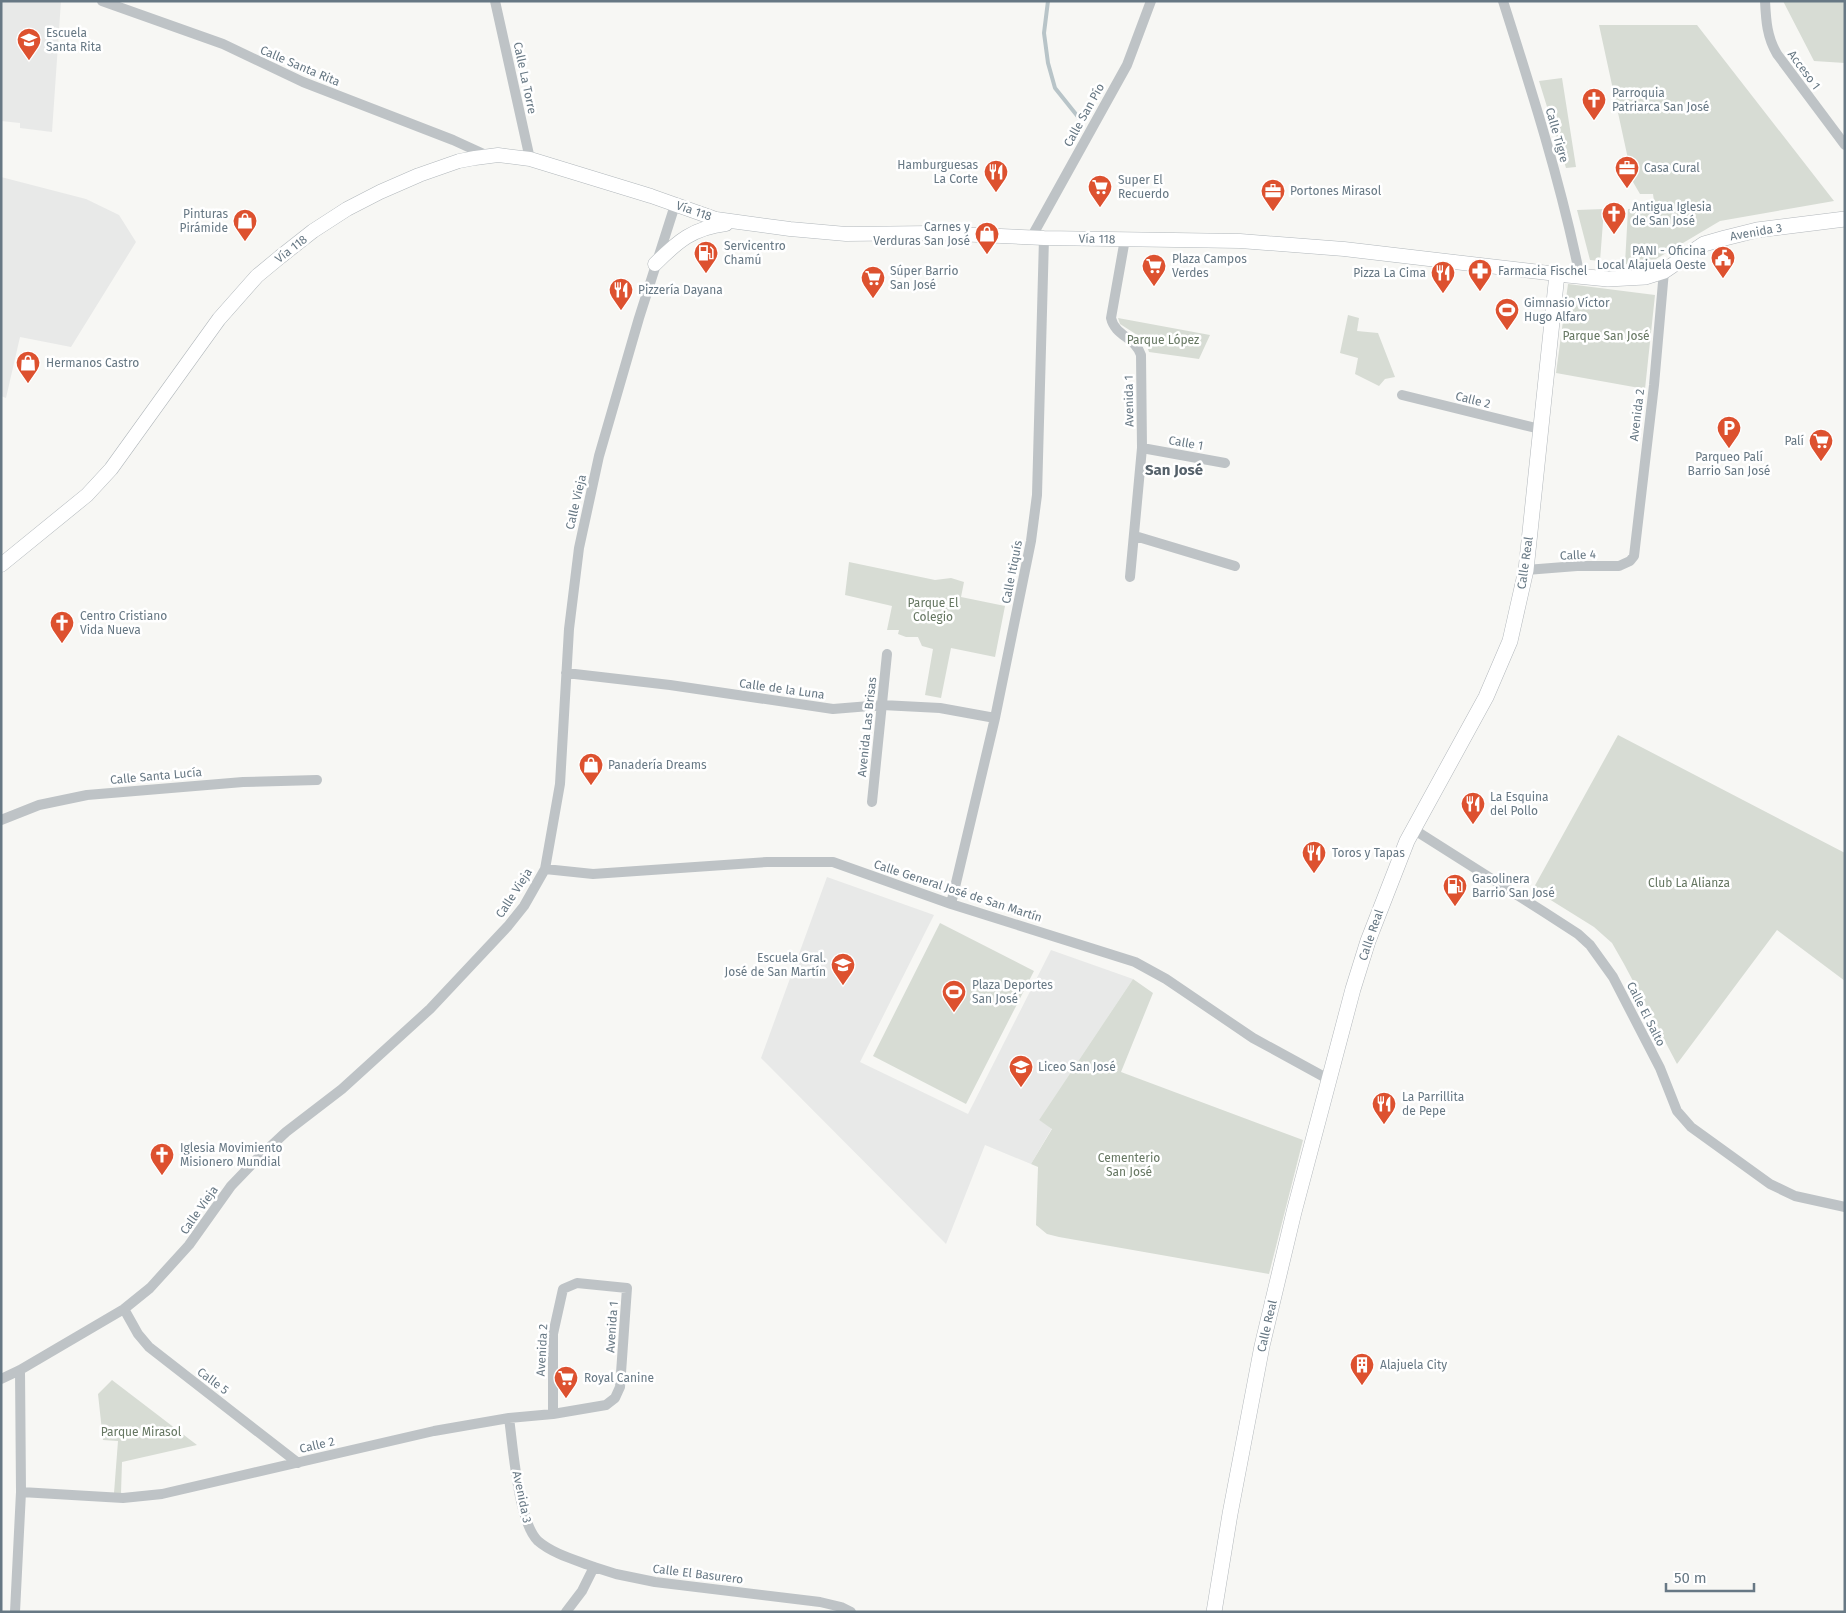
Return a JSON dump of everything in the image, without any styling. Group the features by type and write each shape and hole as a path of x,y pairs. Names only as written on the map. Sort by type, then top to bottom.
{"main road":[{"name":"Vía 118","path":"1,565 87,495 111,470 219,319 257,276 314,231 347,209 419,175 459,161 498,155 530,159 716,219 735,223 846,234 940,234 1037,238 1240,241 1344,249 1557,274"},
{"name":"Avenida 3","path":"1557,274 1628,279 1645,277 1664,271 1704,244 1757,230 1845,219"},
{"path":"655,264 676,244 692,233 712,226 735,223"},
{"name":"Calle Real","path":"1214,1612 1230,1514 1262,1346 1328,1079 1368,941 1413,829 1489,689 1510,641 1526,570 1557,274"}],"street":[{"name":"Calle Santa Rita","path":"102,1 223,44 303,82 453,140 488,156"},
{"name":"Calle La Torre","path":"495,1 530,159"},
{"name":"Calle San Pío","path":"1037,238 1127,64 1151,1"},
{"name":"Calle Tigre","path":"1503,1 1535,102 1569,222 1580,277"},
{"name":"Acceso 1","path":"1765,1 1766,29 1770,42 1845,144"},
{"name":"Calle Vieja","path":"1,1379 20,1370 124,1309 168,1270 189,1245 231,1186 256,1160 286,1132 342,1089 430,1009 508,926 524,906 545,868 560,784 569,629 579,548 589,499 655,264 675,205"},
{"name":"Calle Itiquís","path":"950,904 995,718 1031,541 1037,496 1037,238"},
{"name":"Avenida 1","path":"1125,239 1111,318 1112,325 1138,347 1141,355 1142,448 1130,577"},
{"name":"Avenida 2","path":"1630,561 1636,550 1664,271"},
{"name":"Calle 2","path":"1402,396 1540,429"},
{"name":"Calle 1","path":"1142,448 1225,463"},
{"path":"1134,536 1235,566"},
{"name":"Calle 4","path":"1526,570 1577,566 1619,566 1630,561"},
{"name":"Avenida Las Brisas","path":"872,802 887,654"},
{"name":"Calle de la Luna","path":"566,672 833,709 882,705 940,708 995,718"},
{"name":"Calle Santa Lucía","path":"1,820 38,805 87,795 243,782 317,780"},
{"name":"Calle El Salto","path":"1413,829 1551,916 1578,934 1590,946 1613,977 1660,1068 1677,1111 1691,1127 1770,1184 1795,1196 1845,1207"},
{"name":"Calle General José de San Martín","path":"545,868 593,874 767,862 833,862 950,904 1135,962 1192,996 1253,1038 1328,1079"},
{"name":"Avenida 2","path":"553,1414 553,1334 563,1289 577,1283 627,1288"},
{"name":"Avenida 1","path":"615,1398 620,1387 627,1288"},
{"name":"Calle 5","path":"124,1309 138,1334 149,1347 298,1462"},
{"path":"15,1612 21,1492 20,1370"},
{"name":"Calle 2","path":"21,1492 123,1498 162,1494 434,1431 509,1418 553,1414 606,1405 615,1398"},
{"name":"Avenida 3","path":"509,1418 520,1497 527,1525 537,1540 551,1550 594,1567"},
{"path":"566,1612 582,1591 594,1567"},
{"name":"Calle El Basurero","path":"594,1567 616,1574 655,1582 820,1602 852,1612"}],"shaded area":[{"name":"Escuela Santa Rita","path":"1,1 61,1 52,132 20,128 20,123 1,121"},
{"path":"1,177 86,199 119,215 136,242 71,347 20,337 6,398 1,396"},
{"path":"827,877 934,915 860,1062 968,1114 1051,950 1133,979 1039,1120 1052,1128 1031,1164 985,1145 946,1244 761,1058"}],"green space":[{"path":"1783,1 1845,1 1845,63 1814,61"},
{"path":"1599,25 1697,25 1834,201 1720,221 1651,262 1642,265 1625,264 1628,209 1655,208 1653,194 1640,194 1633,182"},
{"path":"1562,78 1576,167 1566,168 1539,81"},
{"path":"1604,209 1600,261 1590,260 1577,210"},
{"name":"Parque San José","path":"1568,284 1655,295 1645,389 1556,373"},
{"path":"1348,315 1359,318 1357,331 1378,333 1395,377 1385,379 1379,386 1355,374 1358,358 1340,353"},
{"name":"Parque López","path":"1118,318 1210,335 1199,359 1149,352 1145,340 1120,324"},
{"name":"Parque El Colegio","path":"849,562 935,580 951,578 964,582 961,597 1005,606 995,657 951,648 941,698 925,695 933,649 922,646 918,637 906,637 898,634 899,630 887,630 892,606 845,595"},
{"name":"Club La Alianza","path":"1618,735 1845,853 1845,981 1777,930 1677,1064 1612,943 1594,927 1533,889"},
{"name":"Plaza Deportes San José","path":"940,923 1034,971 966,1104 873,1056"},
{"name":"Cementerio San José","path":"1133,979 1153,993 1121,1072 1303,1140 1269,1274 1059,1237 1047,1234 1036,1225 1038,1167 1031,1164 1052,1129 1039,1120"},
{"name":"Parque Mirasol","path":"112,1380 197,1445 122,1462 121,1493 114,1493 118,1441 103,1440 98,1394"}],"waterway":[{"path":"1048,1 1044,33 1048,63 1055,88 1079,118"}],"place":[{"name":"Escuela Santa Rita","path":"29,61"},
{"name":"Parroquia Patriarca San José","path":"1594,121"},
{"name":"Casa Cural","path":"1627,189"},
{"name":"Hamburguesas La Corte","path":"996,193"},
{"name":"Super El Recuerdo","path":"1100,208"},
{"name":"Portones Mirasol","path":"1273,212"},
{"name":"Antigua Iglesia de San José","path":"1614,235"},
{"name":"Pinturas Pirámide","path":"245,242"},
{"name":"Carnes y Verduras San José","path":"987,255"},
{"name":"Servicentro Chamú","path":"706,274"},
{"name":"PANI - Oficina Local Alajuela Oeste","path":"1723,279"},
{"name":"Plaza Campos Verdes","path":"1154,287"},
{"name":"Farmacia Fischel","path":"1480,292"},
{"name":"Pizza La Cima","path":"1443,294"},
{"name":"Súper Barrio San José","path":"873,299"},
{"name":"Pizzería Dayana","path":"621,311"},
{"name":"Gimnasio Víctor Hugo Alfaro","path":"1507,331"},
{"name":"Hermanos Castro","path":"28,384"},
{"name":"Parqueo Palí Barrio San José","path":"1729,449"},
{"name":"Palí","path":"1821,462"},
{"name":"Centro Cristiano Vida Nueva","path":"62,644"},
{"name":"Panadería Dreams","path":"591,786"},
{"name":"La Esquina del Pollo","path":"1473,825"},
{"name":"Toros y Tapas","path":"1314,874"},
{"name":"Gasolinera Barrio San José","path":"1455,907"},
{"name":"Escuela Gral. José de San Martín","path":"843,986"},
{"name":"Plaza Deportes San José","path":"954,1013"},
{"name":"Liceo San José","path":"1021,1088"},
{"name":"La Parrillita de Pepe","path":"1384,1125"},
{"name":"Iglesia Movimiento Misionero Mundial","path":"162,1176"},
{"name":"Alajuela City","path":"1362,1386"},
{"name":"Royal Canine","path":"566,1399"}],"district":[{"name":"San José","path":"1174,470"}]}
